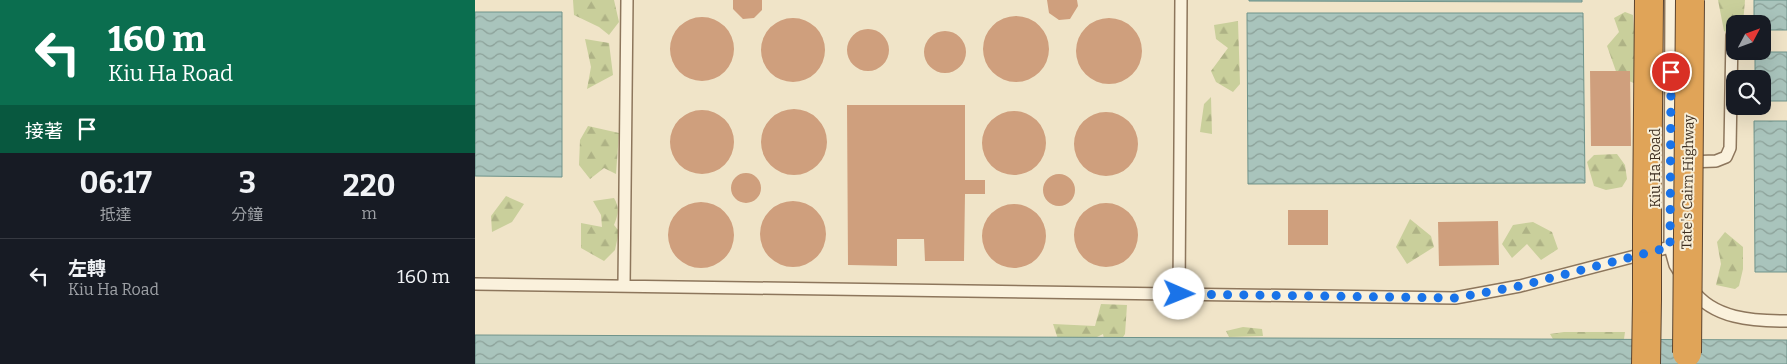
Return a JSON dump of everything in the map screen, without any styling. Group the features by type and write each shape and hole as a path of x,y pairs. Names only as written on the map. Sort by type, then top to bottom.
{"highway":[{"path":"1646,364 1649,0"},
{"name":"Tate's Cairn Highway","path":"1687,364 1690,0"}],"lane":[{"path":"624,286 627,0"},
{"path":"1179,294 1181,0"},
{"name":"Kiu Ha Road","path":"1670,247 1671,0"},
{"path":"1670,163 1716,161 1726,157 1730,148 1732,60"},
{"path":"475,284 1455,298 1520,286 1670,247 1675,265 1699,299 1723,313 1753,321 1787,321"}],"green space":[{"path":"573,0 614,0 619,22 609,35 599,27 574,15"},
{"path":"1718,0 1745,0 1744,15 1726,15 1726,32 1724,31"},
{"path":"1625,12 1633,15 1637,78 1634,83 1618,77 1607,46 1619,32 1614,18"},
{"path":"1238,21 1240,84 1233,92 1216,82 1211,71 1228,48 1216,39 1214,25"},
{"path":"585,39 609,43 613,75 587,89 591,67"},
{"path":"1211,97 1212,134 1200,132 1204,104"},
{"path":"588,126 619,133 616,174 604,168 590,179 579,165 580,140"},
{"path":"1617,154 1625,165 1627,179 1622,187 1606,190 1594,186 1587,162 1594,155"},
{"path":"506,196 524,204 512,222 492,232 491,216"},
{"path":"614,198 618,212 614,225 619,231 615,250 604,261 581,248 581,223 602,227 601,215 593,201"},
{"path":"1410,219 1431,236 1434,247 1407,264 1396,247"},
{"path":"1533,222 1552,232 1558,249 1541,260 1527,244 1512,258 1502,244 1513,225"},
{"path":"1725,232 1743,247 1743,269 1739,286 1735,289 1716,285 1721,264 1717,242"},
{"path":"1101,304 1127,305 1125,334 1116,348 1106,348 1103,334 1075,348 1060,345 1053,324 1095,326"},
{"path":"1243,327 1262,329 1263,336 1229,337 1226,331"},
{"path":"1564,332 1625,332 1622,353 1553,339 1550,334"}],"water":[{"path":"1582,0 1582,2 1249,1"},
{"path":"1754,0 1787,0 1787,30 1771,30 1771,15 1754,15"},
{"path":"475,12 562,12 562,177 475,176"},
{"path":"1247,13 1583,13 1585,183 1248,184"},
{"path":"1771,52 1787,52 1787,101 1771,101 1771,70 1755,70 1755,60 1771,60"},
{"path":"1754,121 1787,121 1787,272 1755,272"},
{"path":"475,335 1787,340 1787,364 475,364"}],"building":[{"path":"733,0 762,0 762,10 754,18 743,19 733,9"},
{"path":"1047,0 1077,0 1078,6 1070,19 1059,20 1049,13"},
{"path":"1016,16 1029,19 1039,26 1046,36 1049,49 1046,62 1039,72 1029,79 1016,82 1003,79 993,72 986,62 983,49 986,36 993,26 1003,19"},
{"path":"702,17 720,23 728,31 734,49 728,67 720,75 702,81 684,75 676,67 670,49 676,31 684,23"},
{"path":"793,18 805,20 816,27 823,38 825,50 823,62 816,73 805,80 793,82 781,80 770,73 763,62 761,50 763,38 770,27 781,20"},
{"path":"1109,18 1122,21 1132,28 1139,38 1142,51 1139,64 1132,74 1122,81 1109,84 1096,81 1086,74 1079,64 1076,51 1079,38 1086,28 1096,21"},
{"path":"868,29 883,35 889,50 883,65 868,71 853,65 847,50 853,35"},
{"path":"945,31 960,37 966,52 960,67 945,73 930,67 924,52 930,37"},
{"path":"1590,71 1630,71 1631,146 1591,146"},
{"path":"847,105 965,105 965,180 985,180 985,194 965,194 964,261 925,261 924,239 897,239 897,266 848,265"},
{"path":"794,109 806,112 817,119 824,130 827,142 824,154 817,165 806,172 794,175 782,172 771,165 764,154 761,142 764,130 771,119 782,112"},
{"path":"696,110 708,110 725,119 732,130 734,142 732,154 725,165 708,174 696,174 684,169 675,160 670,148 670,136 675,124 684,115"},
{"path":"1008,111 1020,111 1037,120 1044,131 1046,143 1044,155 1037,166 1020,175 1008,175 996,170 987,161 982,149 982,137 987,125 996,116"},
{"path":"1106,112 1124,118 1132,126 1138,144 1132,162 1124,170 1106,176 1088,170 1080,162 1074,144 1080,126 1088,118"},
{"path":"746,173 757,177 761,188 757,199 746,203 735,199 731,188 735,177"},
{"path":"1059,174 1065,175 1070,179 1074,184 1074,196 1070,201 1065,205 1059,206 1053,205 1048,201 1044,196 1043,190 1044,184 1048,179 1053,175"},
{"path":"793,201 806,204 816,211 823,221 826,234 823,247 816,257 806,264 793,267 780,264 770,257 763,247 760,234 763,221 770,211 780,204"},
{"path":"701,202 713,205 724,212 731,223 734,235 731,247 724,258 713,265 701,268 689,265 678,258 671,247 668,235 671,223 678,212 689,205"},
{"path":"1100,203 1112,203 1129,212 1136,223 1138,235 1136,247 1129,258 1112,267 1100,267 1088,262 1079,253 1074,241 1074,229 1079,217 1088,208"},
{"path":"1008,204 1020,204 1037,213 1044,224 1046,236 1044,248 1037,259 1020,268 1008,268 996,263 987,254 982,242 982,230 987,218 996,209"},
{"path":"1288,210 1328,210 1328,245 1288,245"},
{"path":"1498,221 1499,265 1439,266 1438,222"}],"route":[{"path":"1179,294 1455,298 1520,286 1670,247 1671,72"}]}
